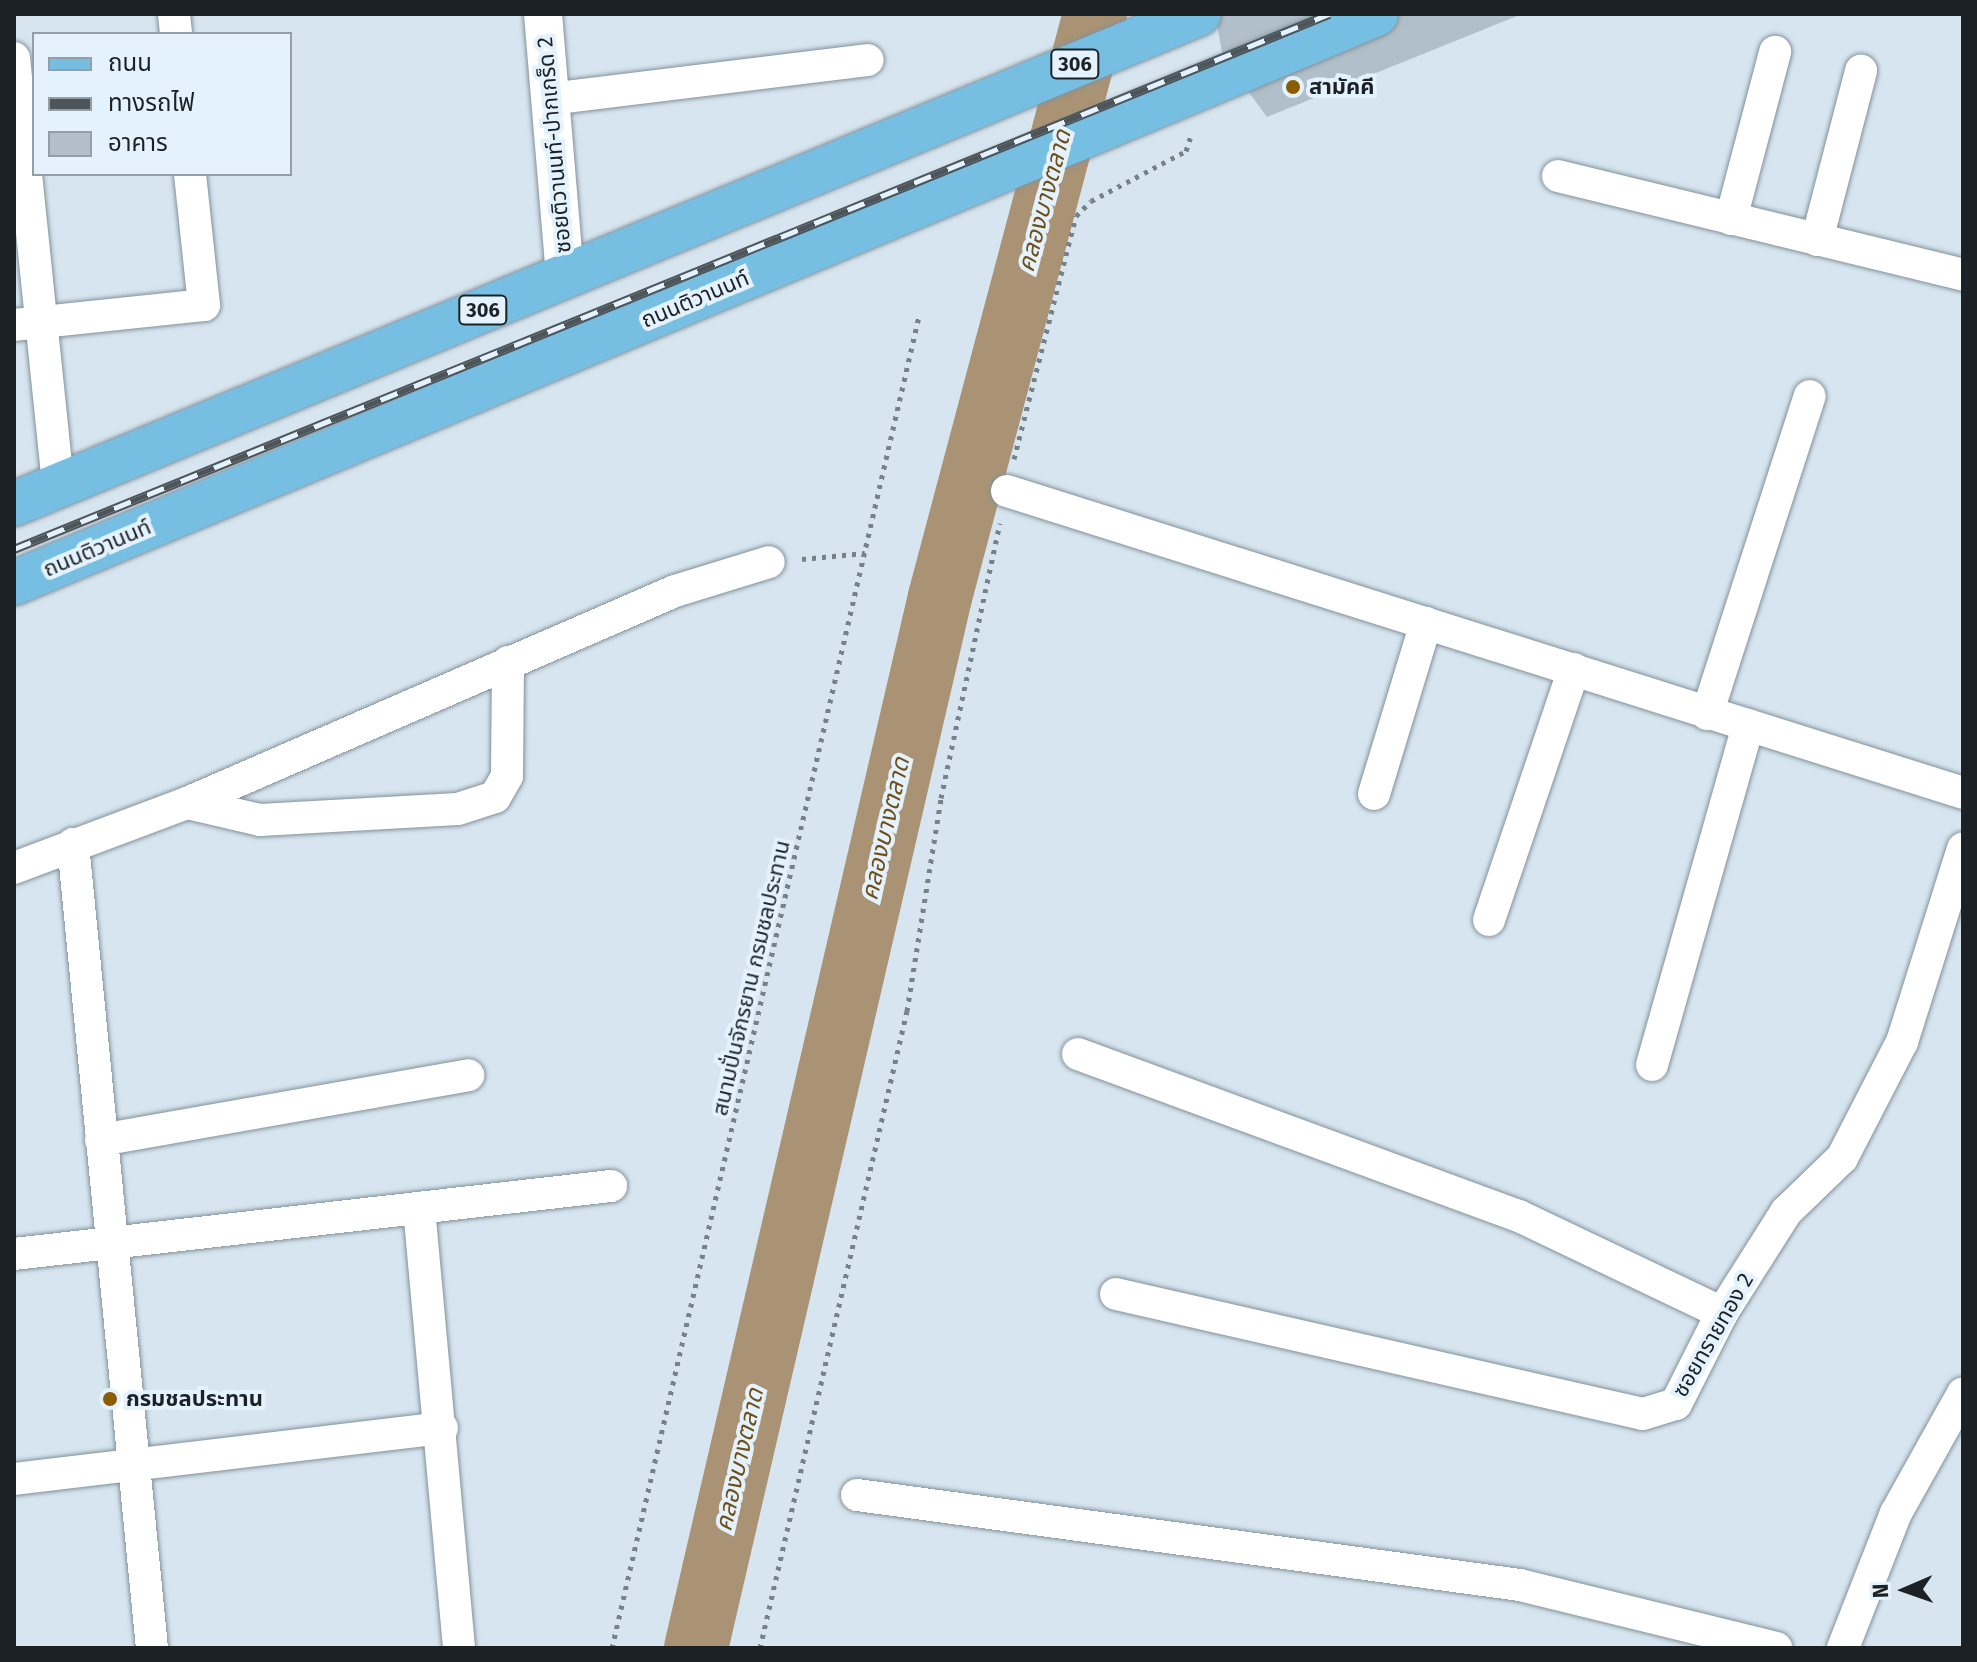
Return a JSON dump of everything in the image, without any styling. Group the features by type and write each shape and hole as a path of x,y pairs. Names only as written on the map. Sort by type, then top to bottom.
{"main road":[{"name":"306","path":"14,504 1199,14"},
{"name":"ถนนติวานนท์","path":"14,583 1376,14"}],"street":[{"name":"ซอยติวานนท์-ปากเกร็ด 2","path":"543,14 565,276"},
{"path":"1731,219 1775,52"},
{"path":"14,58 28,323 58,486"},
{"path":"550,99 868,60"},
{"path":"1817,240 1861,71"},
{"path":"28,323 204,305 190,176"},
{"path":"1558,176 1963,275"},
{"path":"1707,714 1810,396"},
{"path":"1007,491 1963,793"},
{"path":"14,868 187,803 675,591 769,562"},
{"path":"1374,794 1426,623"},
{"path":"187,803 260,820 458,809 495,797 507,776 508,662"},
{"path":"1489,920 1574,669"},
{"path":"1652,1065 1748,725"},
{"path":"73,844 152,1648"},
{"name":"ซอยทรายทอง 2","path":"1116,1294 1643,1414 1676,1404 1722,1313 1786,1212 1842,1158 1896,1055 1963,848"},
{"path":"1078,1054 1505,1211 1722,1313"},
{"path":"101,1140 468,1075"},
{"path":"14,1254 611,1186"},
{"path":"419,1208 442,1428 459,1648"},
{"path":"1843,1648 1896,1513 1963,1393"},
{"path":"14,1479 442,1428"},
{"path":"857,1495 1520,1585 1776,1648"}],"path":[{"path":"760,1648 907,1011 941,798 1007,491 1076,216 1091,201 1186,151 1209,84"},
{"name":"สนามปั่นจักรยาน กรมชลประทาน","path":"612,1648 919,316"},
{"path":"769,562 865,553"}],"building":[{"name":"สามัคคี","path":"1215,14 1522,14 1267,117 1223,57"}],"waterway":[{"name":"คลองบางตลาด","path":"696,1648 940,597 1095,14"}],"railway":[{"path":"14,549 1329,14"}],"place":[{"name":"สามัคคี","path":"1293,87"},
{"name":"กรมชลประทาน","path":"110,1399"}]}
